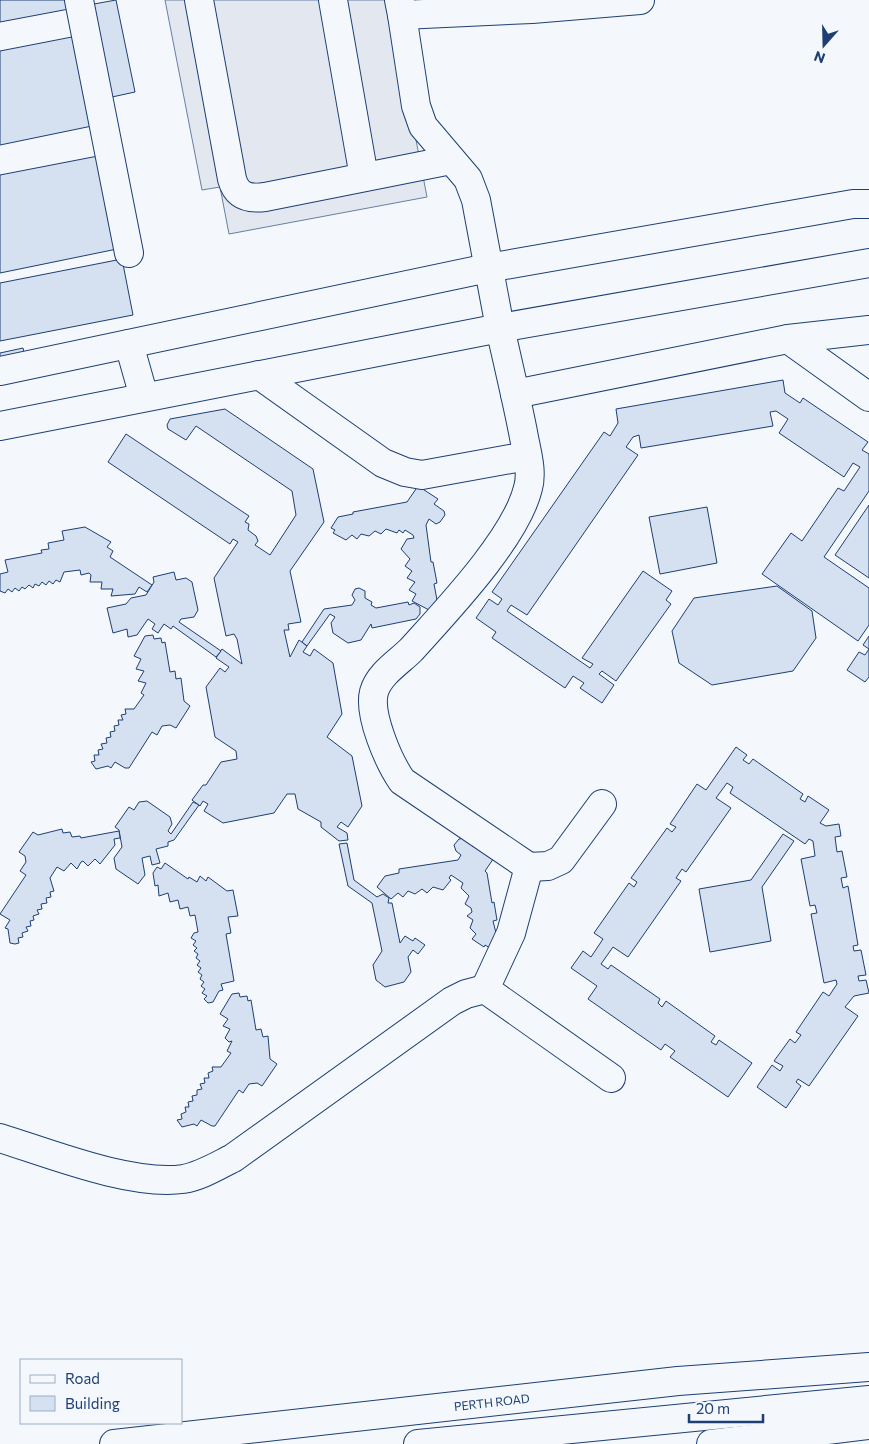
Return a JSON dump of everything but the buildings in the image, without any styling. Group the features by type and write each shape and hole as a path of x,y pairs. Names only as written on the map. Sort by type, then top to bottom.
{"main road":[{"path":"79,0 129,252"},
{"path":"199,0 234,188 247,198 364,178 451,160"},
{"path":"334,0 364,178"},
{"path":"602,804 561,860 548,866 529,867 402,781 388,754 376,721 373,704 374,691 381,679 410,650 491,557 525,498 529,486 527,456 488,268 476,200 468,179 423,126 416,106 401,8 513,11 640,0"},
{"path":"0,371 488,268 854,204 869,204"},
{"path":"0,426 500,328 869,263"},
{"path":"515,394 788,339 869,330"},
{"path":"788,339 869,397"},
{"path":"129,344 144,398"},
{"path":"259,375 383,463 405,472 422,475 527,456"},
{"path":"485,989 511,933 529,867"},
{"path":"485,989 610,1078"},
{"path":"0,1138 131,1177 155,1180 184,1178 208,1171 233,1158 452,1000 485,989"},
{"name":"PERTH ROAD","path":"114,1444 523,1396 678,1380 869,1367"},
{"path":"523,1396 529,1438"},
{"path":"418,1444 529,1438 869,1400"},
{"path":"711,1444 869,1426"}],"shaded area":[{"path":"165,0 389,0 427,197 229,234 220,187 202,190"}]}
